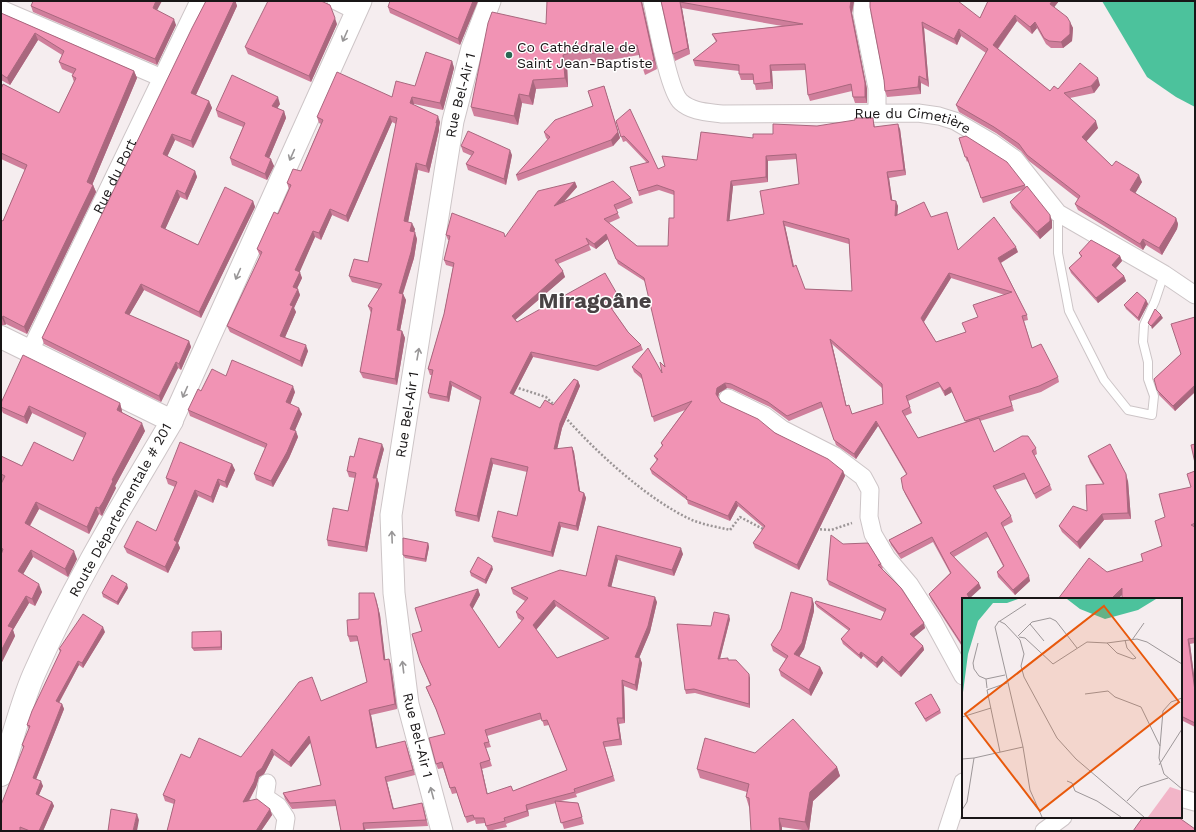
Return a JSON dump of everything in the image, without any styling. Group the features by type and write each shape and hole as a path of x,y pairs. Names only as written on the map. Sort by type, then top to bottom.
{"main road":[{"name":"Route Départementale # 201","path":"1,337 172,421 88,564 64,611 34,676 1,776"}],"street":[{"name":"Rue du Port","path":"30,351 199,1"},
{"path":"172,421 359,6 336,1"},
{"name":"Rue Bel-Air 1","path":"442,831 408,704 394,593 391,515 453,121 472,48 490,1"},
{"name":"Rue du Cimetière","path":"652,1 660,40 672,85 680,102 698,111 722,114 918,113 939,116 955,121 974,131 1015,159 1058,213 1164,274 1195,295"},
{"path":"863,1 862,14 877,88 877,113"},
{"path":"1,9 162,78"},
{"path":"728,398 766,416 782,429 835,456 863,477 870,490 869,517 873,534 887,558 910,585 962,674"},
{"path":"267,783 264,797 278,806 286,818 284,831"},
{"path":"947,831 962,785"},
{"path":"1182,798 1195,802"},
{"path":"1044,831 1062,818"}],"lane":[{"path":"1058,213 1058,253 1069,311 1104,380 1128,410 1152,415 1154,396 1148,379 1148,362 1143,342 1144,324 1155,301 1164,274"}],"path":[{"path":"513,386 546,397 557,408"},
{"path":"562,414 583,438 667,508 694,521 730,530 740,517 771,534"},
{"path":"809,528 831,530 869,517"}],"shaded area":[{"path":"1102,1 1195,1 1195,107 1176,97 1147,77"}],"building":[{"path":"33,1 156,1 153,8 174,19 155,59 31,6"},
{"path":"206,1 234,1 191,93 209,101 191,141 172,134 163,154 195,171 185,194 177,190 161,227 198,245 225,187 253,201 199,312 141,284 125,313 189,341 179,364 176,362 159,396 42,338"},
{"path":"268,1 321,1 330,5 335,18 309,76 245,47"},
{"path":"390,1 473,1 458,39 388,7"},
{"path":"547,1 641,1 654,60 642,66 637,45 590,54 587,48 563,55 565,78 533,80 529,96 519,94 514,116 471,107 488,23 492,12 546,24"},
{"path":"661,1 851,1 850,7 865,83 865,97 853,97 851,84 808,95 805,64 770,65 771,82 754,84 753,74 739,74 739,65 693,60 717,41 712,34 803,24 680,2 688,48 673,54"},
{"path":"870,1 958,1 980,18 988,1 1052,1 1050,4 1067,17 1070,22 1070,34 1061,42 1049,41 1044,38 1035,22 1030,27 1015,15 993,45 1050,91 1054,86 1058,89 1080,63 1098,78 1091,86 1064,93 1096,121 1082,137 1112,166 1116,161 1139,175 1130,190 1176,218 1159,248 1143,239 1140,244 1075,204 1080,196 1027,155 1019,144 994,127 956,105 988,49 959,29 954,39 922,22 927,80 919,76 918,87 885,91"},
{"path":"1,13 134,71 87,182 93,185 24,327 3,316 1,318 1,220 3,221 27,165 1,153 1,89 3,84 59,113 76,78 72,76 76,69 59,62 64,51 35,33 7,78 1,74"},
{"path":"426,52 452,61 440,103 412,97 410,103 438,116 426,166 416,163 404,221 412,223 410,231 415,232 411,252 399,293 403,294 397,330 402,331 395,379 360,372 372,308 368,306 382,284 349,276 354,259 368,262 397,118 390,116 346,216 330,209 319,233 313,231 295,270 300,272 293,287 298,289 290,305 293,306 280,336 306,345 300,361 227,326 262,252 257,249 274,212 278,214 291,185 287,183 293,169 301,171 323,120 317,117 337,72 392,97 396,81 415,86"},
{"path":"232,75 278,97 272,106 284,111 265,156 271,159 265,174 230,158 245,123 216,110"},
{"path":"604,86 618,132 611,140 516,175 550,137 544,132 555,120 593,106 588,91"},
{"path":"630,109 658,169 665,166 662,156 697,160 701,132 753,138 753,134 773,134 773,124 817,126 855,120 855,118 873,118 874,127 898,124 904,170 887,172 891,200 896,201 895,216 924,202 931,217 947,212 958,250 994,217 1016,247 998,258 1027,315 1022,316 1032,348 1041,344 1058,377 1039,386 1009,396 1012,406 965,421 950,387 944,391 938,382 906,396 910,407 902,411 918,438 979,418 994,452 1022,436 1028,436 1036,448 1032,451 1050,485 1034,494 1024,473 993,486 1011,516 1001,523 1029,576 1013,590 997,572 1004,566 986,532 950,553 979,583 967,594 969,598 962,598 962,644 929,594 951,573 932,537 899,554 889,540 922,523 903,489 901,478 907,474 876,421 854,454 834,440 821,402 787,416 768,402 731,384 725,383 717,388 716,394 721,402 758,419 775,433 828,459 843,471 797,565 753,543 765,526 736,501 728,516 686,499 687,497 650,469 658,459 654,456 663,445 661,443 692,401 652,417 641,374 632,367 648,348 662,373 660,362 665,367 644,278 616,259 606,234 594,244 586,238 589,244 555,260 563,271 512,316 517,322 605,273 620,299 609,305 628,332 641,345 596,366 531,352 510,393 540,408 545,400 553,405 574,379 578,381 560,423 554,449 572,447 579,491 584,493 576,526 559,522 551,552 492,537 498,511 517,516 528,467 491,458 477,516 455,511 481,397 450,381 447,397 428,393 433,370 428,369 444,314 454,263 444,260 450,236 446,235 452,213 504,233 505,237 538,191 575,182 554,206 613,181 631,198 614,205 618,213 604,219 637,246 668,246 669,218 674,218 674,191 657,185 638,191 630,167 649,162 624,136 621,137 616,121","holes":["796,154 799,184 760,191 764,214 727,221 731,181 766,177 766,156","783,221 849,239 852,291 805,289 796,265 793,267","949,273 1012,292 973,305 978,317 962,323 966,332 936,342 921,318","830,339 882,384 883,404 852,414 849,405 846,406"]},
{"path":"468,131 510,150 504,179 466,164 474,152 461,146"},
{"path":"966,136 1007,162 1025,185 981,198 959,138"},
{"path":"1027,186 1050,215 1050,221 1037,232 1010,202"},
{"path":"1091,240 1120,256 1112,265 1124,276 1096,298 1069,268 1082,256 1079,253"},
{"path":"1137,292 1146,300 1138,318 1124,305"},
{"path":"1155,309 1161,315 1151,326 1148,323"},
{"path":"1195,317 1195,385 1173,406 1157,390 1154,379 1181,354 1171,324"},
{"path":"23,355 120,403 117,410 142,423 112,480 113,481 103,502 99,508 96,507 87,527 36,502 25,523 74,551 65,569 31,550 18,571 39,584 32,599 26,596 8,626 13,628 1,651 1,555 3,549 1,548 1,484 5,476 1,474 1,456 22,466 34,442 73,461 86,433 29,406 24,417 1,407 1,403"},
{"path":"232,360 293,386 286,402 299,408 290,429 296,431 287,452 271,481 254,474 267,444 188,410 198,389 201,391 212,369 226,376"},
{"path":"359,438 382,444 373,478 377,478 365,547 327,540 333,508 348,511 356,473 347,471 350,456 354,457"},
{"path":"180,442 232,464 225,482 218,479 211,497 195,490 174,540 177,542 165,567 124,547 137,521 156,531 177,482 166,478"},
{"path":"1110,444 1126,474 1128,513 1102,514 1077,542 1059,526 1073,506 1087,511 1086,485 1104,484 1088,456"},
{"path":"1195,444 1195,463 1191,445"},
{"path":"1195,471 1195,523 1191,525 1195,527 1195,638 1188,639 1195,691 1195,723 1182,716 1182,598 1122,598 1122,588 1112,598 1059,598 1089,558 1107,572 1143,561 1141,554 1162,546 1155,521 1165,517 1159,494 1191,487 1187,474"},
{"path":"598,526 681,548 672,570 616,555 608,586 655,597 648,626 635,657 640,658 635,685 622,680 623,718 617,718 620,739 603,742 613,776 574,789 575,792 526,805 527,811 504,818 505,821 486,826 484,818 474,818 473,815 465,817 455,787 450,788 442,762 436,764 429,738 445,734 426,687 431,685 420,661 412,634 422,631 415,608 478,589 470,605 499,648 524,618 516,612 528,598 511,588 560,570 586,576","holes":["554,600 609,638 557,658 533,625","540,713 542,721 547,720 567,770 513,791 511,786 487,794 480,763 490,760 484,743 489,742 485,730"]},
{"path":"831,535 843,544 868,543 881,564 878,565 901,588 924,623 910,634 923,646 899,672 882,656 876,663 861,652 859,655 841,639 850,629 815,603 816,601 881,620 886,609 827,580"},
{"path":"403,538 428,543 425,559 403,555"},
{"path":"478,557 492,566 485,580 470,572"},
{"path":"112,575 127,584 117,602 102,593"},
{"path":"791,592 812,598 812,605 802,643 794,654 820,667 809,690 779,670 788,656 771,645 781,629"},
{"path":"359,593 374,593 378,609 384,660 389,659 395,704 369,710 376,748 405,741 413,770 385,777 393,809 422,803 426,820 363,823 364,831 341,831 335,800 290,803 283,793 321,785 309,736 289,762 272,749 262,768 257,772 254,782 243,802 257,799 270,809 256,831 167,831 175,800 163,795 181,754 190,758 199,738 241,757 299,682 312,677 321,701 367,682 357,636 348,636 347,620 359,619"},
{"path":"714,612 729,615 718,659 728,658 728,660 736,660 749,674 749,704 694,689 685,690 677,624 711,626"},
{"path":"83,614 103,627 82,663 78,661 56,701 62,704 33,778 41,781 36,794 52,802 39,831 30,831 20,827 20,831 1,831 1,805 24,746 22,745 30,726 27,725 32,711 61,650 59,649"},
{"path":"221,631 221,647 192,648 192,632"},
{"path":"931,694 940,710 925,719 915,703"},
{"path":"793,719 837,767 810,792 805,822 779,818 780,831 751,831 749,798 746,797 749,784 697,769 705,738 755,753"},
{"path":"555,801 578,803 582,817 561,823"},
{"path":"111,809 137,814 133,831 108,831"},
{"path":"1142,818 1179,818 1195,829 1195,831 1133,831"}],"place":[{"name":"Co Cathédrale de Saint Jean-Baptiste","path":"509,55"}],"district":[{"name":"Miragoâne","path":"595,300"}]}
